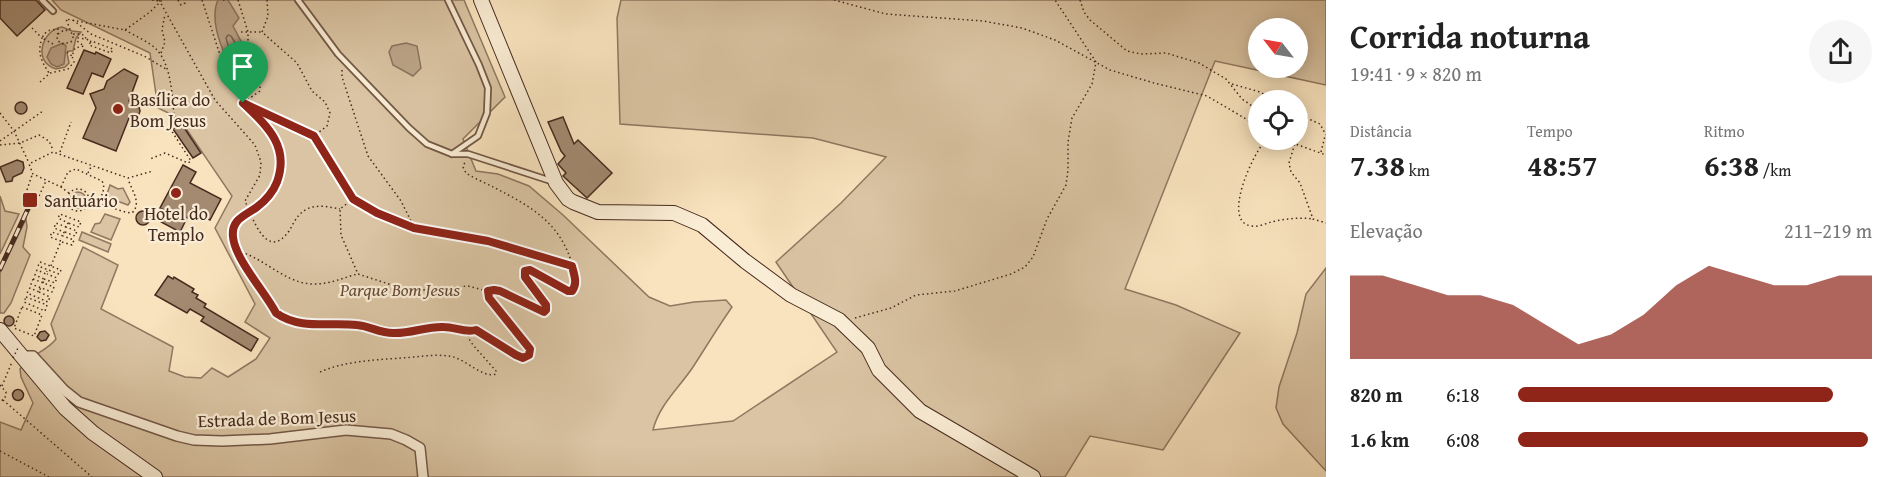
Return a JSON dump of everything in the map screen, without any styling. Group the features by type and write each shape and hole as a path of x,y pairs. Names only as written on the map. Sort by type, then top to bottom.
{"main road":[{"path":"481,0 556,183 563,194 573,202 598,212 674,213 702,225 791,295 839,320 868,348 879,370 920,411 1033,477"},
{"path":"0,330 16,361 93,433 154,477"}],"street":[{"name":"Estrada de Bom Jesus","path":"16,361 33,356 78,402 194,440 270,439 346,430 391,434 420,448 423,477"}],"lane":[{"path":"42,0 53,11"},
{"path":"298,0 342,59 427,144 452,154 468,154 556,183"},
{"path":"448,0 488,88 487,113 477,136 452,154"}],"path":[{"path":"152,0 160,0"},
{"path":"160,0 215,100 255,145 261,162 260,175 245,201 261,234 267,241 275,242 282,239 305,210 315,207 340,209 353,199"},
{"path":"125,30 150,12 160,0"},
{"path":"178,0 180,5 185,3 185,0"},
{"path":"202,0 223,64 236,84 243,103 265,124 279,146 282,160 275,186 268,197 239,217 233,227 233,238 237,251 276,313 285,320 297,324 360,325 376,331 394,333 442,326 468,332 476,330 516,355 523,358 529,355 530,349 489,298 488,291"},
{"path":"223,0 228,0"},
{"path":"237,0 260,80 260,91 243,103"},
{"path":"262,32 268,16 267,0"},
{"path":"834,0 886,14 982,21 1022,28 1055,40 1126,76 1207,96 1248,120"},
{"path":"839,320 891,308 915,295 955,291 1011,274 1025,267 1033,257 1047,219 1066,185 1071,117 1092,84 1096,62 1055,0"},
{"path":"1080,0 1090,21 1127,51 1133,54 1156,52 1177,55 1213,70 1232,84 1242,99 1248,103"},
{"path":"161,55 165,42 162,30 166,14"},
{"path":"50,74 40,58 42,38 47,31 58,30 57,40 62,44 67,44 73,39 66,19 125,30 156,49 167,70 175,123 171,126 171,130 190,161 188,163 180,161 165,153 150,159"},
{"path":"72,20 91,34 144,56 167,70"},
{"path":"32,28 42,38 53,44"},
{"path":"71,33 71,41 67,44 58,39 58,34 62,30 85,36 89,45 111,53 113,49 91,41 90,43"},
{"path":"241,32 262,32 297,63 312,91 326,102 330,113 327,126 314,136"},
{"path":"72,56 75,48 84,46 77,42 78,38 86,39"},
{"path":"40,82 50,74 68,69 74,62 72,56 67,52"},
{"path":"342,59 342,77 368,156 400,201 414,228"},
{"path":"1232,84 1253,90"},
{"path":"243,103 314,136 353,199 377,213 414,228 488,241 572,266"},
{"path":"0,141 43,111"},
{"path":"0,113 14,131 29,164 32,174 27,190"},
{"path":"1308,119 1320,124 1326,135 1320,153"},
{"path":"59,153 71,122"},
{"path":"0,145 20,143 39,135 49,141 53,152"},
{"path":"1308,148 1326,154"},
{"path":"1259,150 1251,161 1239,200 1243,222 1251,226 1303,217 1326,224"},
{"path":"1293,150 1289,163 1291,172 1300,183 1313,219"},
{"path":"29,164 53,152 128,178 153,171"},
{"path":"237,251 249,254 297,281 313,284 329,283 358,274 401,288 422,290 468,286 488,291 500,291 544,312 546,305 525,277 525,271 530,270 572,291 576,282 567,248 546,219 523,203 466,173 464,167 467,159 470,156 478,158"},
{"path":"88,174 92,165"},
{"path":"62,187 70,170 88,174 102,181 104,185 99,202"},
{"path":"32,174 62,187 69,193"},
{"path":"89,203 88,195 83,190 76,189 69,193 67,203 74,210 81,211 89,203 99,202 126,213 132,213 137,209 138,203 128,178"},
{"path":"39,196 46,180"},
{"path":"340,209 341,235 358,274"},
{"path":"70,218 74,210"},
{"path":"60,214 81,222 79,227 68,223 58,218 60,214"},
{"path":"56,223 77,231 75,236 64,232 54,228 56,223"},
{"path":"66,227 68,223"},
{"path":"52,232 74,240 72,245 61,241 50,237 52,232"},
{"path":"63,236 64,232"},
{"path":"51,266 61,241"},
{"path":"47,272 38,266 40,262 61,270 59,274 47,272 37,270 34,275 55,283 57,278 47,272"},
{"path":"33,279 54,287 52,292 41,287 31,284 33,279"},
{"path":"43,283 44,279"},
{"path":"39,292 41,287"},
{"path":"36,299 27,293 30,288 51,297 48,302 36,299 26,297 24,302 45,311 47,305 36,299"},
{"path":"32,310 33,306"},
{"path":"22,307 32,310 42,315 34,336 24,334 14,328 22,307"},
{"path":"320,372 334,366 354,362 452,356 468,362 485,375 496,374 493,367 469,339 468,332"},
{"path":"18,346 16,361 1,386 6,392 2,401 92,477"},
{"path":"0,451 49,477"}],"green space":[{"name":"Parque Bom Jesus","path":"52,0 464,0 505,97 463,139 476,171 498,174 529,186 649,297 670,306 726,300 732,307 665,405 653,430 733,421 837,352 776,262 841,203 886,157 813,138 620,124 617,18 621,0 1326,0 1326,85 1294,78 1308,78 1308,18 1248,18 1248,68 1215,61 1125,289 1176,305 1240,333 1163,450 1090,436 1065,477 0,477 0,422 21,430 33,403 21,377 20,369 56,339 51,324 83,247 118,265 101,309 173,347 169,371 185,377 201,378 212,368 228,377 256,359 270,338 245,322 255,304 215,228 232,196 179,118 158,108 150,53 61,10"},
{"path":"62,27 81,32 76,38 73,51 67,53 69,63 65,67 56,69 44,60 42,46 49,34"},
{"path":"110,185 118,189 123,188 130,202 128,205 106,197"},
{"path":"78,192 86,200 78,208 70,200"},
{"path":"0,196 5,211 19,214 0,254"},
{"path":"105,214 120,219 111,240 91,232"},
{"path":"26,219 27,227 23,247 30,255 11,303 4,313 0,313 0,273"},
{"path":"82,232 111,244 108,252 79,240"},
{"path":"1326,268 1326,471 1283,424 1276,408 1279,387 1297,333 1306,294"}],"water":[{"path":"218,0 228,0 239,18 233,26 251,60 254,82 240,85 225,55 215,20"},
{"path":"63,43 66,46 64,64 57,67 51,64 47,57 51,48"},
{"path":"406,43 417,46 421,68 413,76 393,65 389,52 392,46"}],"building":[{"path":"0,0 36,0 45,10 17,36 0,18"},
{"path":"84,50 95,54 96,52 111,59 103,77 92,73 83,94 67,88"},
{"name":"Basílica do Bom Jesus","path":"124,69 138,76 129,101 139,107 140,111 138,117 129,118 116,151 83,138 96,108 90,94 104,89 107,81"},
{"path":"23,102 27,108 23,114 19,114 15,106"},
{"path":"563,117 574,144 578,140 612,173 587,198 563,176 566,173 558,164 565,156 548,122"},
{"path":"181,123 201,153 193,158 173,129"},
{"path":"17,160 23,162 22,173 13,177 12,181 6,182 0,167"},
{"path":"183,165 196,172 190,183 221,199 210,220 191,210 180,232 161,222 166,211 160,208"},
{"path":"143,211 148,213 150,218 148,223 143,225 138,223 136,218 138,213"},
{"path":"168,276 194,289 192,292 198,295 196,298 206,304 204,307 258,339 251,351 201,321 204,317 190,309 187,313 155,295"},
{"path":"9,316 14,321 9,326 4,321"},
{"path":"45,331 49,335 46,340 41,341 37,337 40,332"},
{"path":"18,389 24,395 18,401 12,395"}],"railway":[{"path":"0,269 34,196"}],"place":[{"name":"Basílica do Bom Jesus","path":"118,109"},
{"name":"Hotel do Templo","path":"176,193"},
{"name":"Santuário","path":"30,200"}],"route":[{"path":"243,103 314,136 353,199 377,213 414,228 488,241 572,266 576,282 572,291 563,289 530,270 525,271 525,277 546,305 544,312 500,291 488,291 489,298 530,349 529,355 523,358 516,355 476,330 468,332 442,326 394,333 376,331 360,325 297,324 285,320 276,313 237,251 233,238 233,227 239,217 258,207 275,186 282,160 279,146 265,124 243,103"}]}
